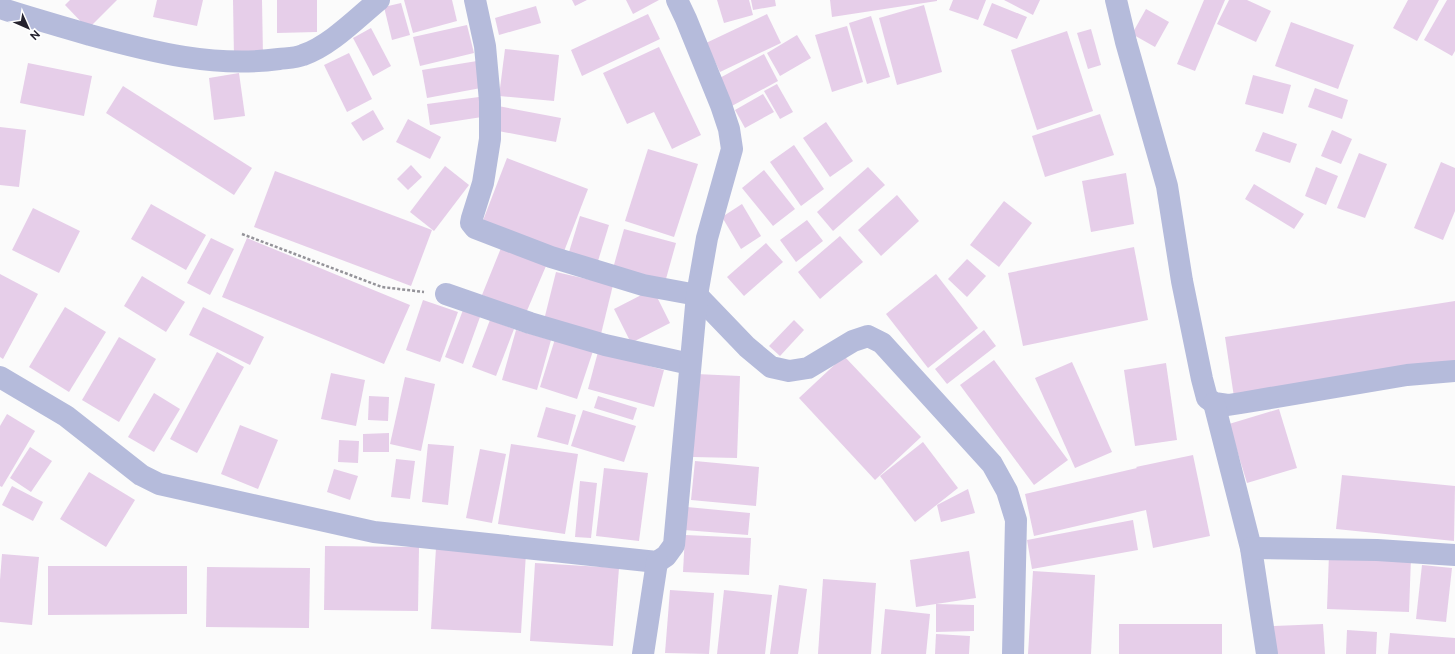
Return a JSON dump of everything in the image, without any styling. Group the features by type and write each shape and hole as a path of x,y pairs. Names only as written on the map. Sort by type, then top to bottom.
{"street":[{"path":"0,8 26,17 112,41 188,58 224,62 267,60 302,55 322,47 379,0"},
{"path":"475,0 486,46 490,101 490,139 483,183 471,223 475,228 551,257 643,285 697,295 747,347 771,367 789,371 808,368 853,341 868,336 882,343 992,464 1008,491 1016,520 1013,654"},
{"path":"0,377 66,416 141,475 159,484 374,532 657,562 666,556 674,545 697,295 707,238 732,149 730,129 677,0"},
{"path":"1116,0 1126,42 1167,186 1182,281 1207,398 1214,403 1228,405 1407,376 1455,371"},
{"path":"446,294 530,323 605,345 690,364"},
{"path":"1214,403 1251,548 1267,654"},
{"path":"1251,548 1377,550 1455,555"},
{"path":"643,654 657,562"}],"path":[{"path":"242,234 382,287 446,294"}],"building":[{"path":"70,0 117,0 88,29 65,5"},
{"path":"157,0 203,0 197,26 153,17"},
{"path":"233,0 262,0 263,57 234,58"},
{"path":"277,0 317,0 317,32 277,33"},
{"path":"404,0 452,0 457,21 413,33"},
{"path":"572,0 587,0 575,6"},
{"path":"626,0 659,0 633,14"},
{"path":"717,0 749,0 753,15 724,23"},
{"path":"751,0 775,0 776,6 753,10"},
{"path":"830,0 937,0 937,1 832,17"},
{"path":"953,0 986,0 978,20 949,10"},
{"path":"1004,0 1040,0 1033,15"},
{"path":"1204,0 1225,0 1195,71 1177,64"},
{"path":"1229,0 1247,0 1271,11 1256,42 1217,24"},
{"path":"1408,0 1439,0 1417,41 1393,28"},
{"path":"1447,0 1455,0 1455,51 1452,56 1424,40"},
{"path":"401,3 410,35 392,40 384,7"},
{"path":"992,3 1027,17 1017,39 983,25"},
{"path":"924,5 942,72 897,85 879,18"},
{"path":"536,6 541,23 499,35 495,18"},
{"path":"1146,9 1169,22 1155,47 1132,34"},
{"path":"648,14 660,39 582,76 571,50"},
{"path":"767,14 781,43 720,72 706,43"},
{"path":"871,16 890,77 867,84 849,23"},
{"path":"1291,22 1354,45 1338,89 1275,66"},
{"path":"467,25 474,53 420,66 413,37"},
{"path":"847,26 863,82 832,92 815,35"},
{"path":"371,28 391,66 373,76 353,38"},
{"path":"1091,29 1101,65 1088,69 1077,33"},
{"path":"1067,31 1093,111 1037,130 1011,50"},
{"path":"797,35 811,58 780,76 767,53"},
{"path":"659,47 701,135 672,149 654,112 627,124 603,73"},
{"path":"505,49 559,55 554,101 499,96"},
{"path":"349,53 372,99 347,112 324,65"},
{"path":"764,54 778,81 730,107 716,80"},
{"path":"477,61 481,88 427,98 422,70"},
{"path":"28,63 92,76 84,116 20,103"},
{"path":"239,73 245,116 214,120 209,78"},
{"path":"1253,75 1291,85 1283,114 1245,104"},
{"path":"777,84 793,112 780,119 764,91"},
{"path":"123,86 252,168 234,195 106,113"},
{"path":"1315,88 1348,100 1342,119 1308,107"},
{"path":"763,94 774,112 745,128 735,110"},
{"path":"479,97 482,117 430,125 427,104"},
{"path":"498,106 561,118 556,142 493,130"},
{"path":"373,110 384,129 363,141 351,123"},
{"path":"1100,114 1114,155 1045,177 1032,136"},
{"path":"408,119 441,137 430,159 396,142"},
{"path":"826,122 853,161 830,177 803,138"},
{"path":"0,127 26,130 19,187 0,185"},
{"path":"1332,130 1352,139 1341,164 1321,156"},
{"path":"1263,132 1297,144 1290,163 1255,151"},
{"path":"794,145 824,189 801,206 770,162"},
{"path":"648,149 698,164 674,237 625,221"},
{"path":"1359,153 1387,164 1365,218 1337,208"},
{"path":"507,158 588,189 563,254 482,223"},
{"path":"1441,162 1455,168 1455,211 1443,240 1414,228"},
{"path":"411,165 422,177 408,190 397,179"},
{"path":"445,166 469,185 434,231 410,212"},
{"path":"868,167 885,185 833,231 817,212"},
{"path":"1316,167 1338,176 1326,205 1305,196"},
{"path":"764,170 795,209 773,226 742,188"},
{"path":"275,171 432,230 411,286 254,227"},
{"path":"1126,173 1134,224 1091,232 1082,181"},
{"path":"1254,184 1304,214 1294,229 1245,199"},
{"path":"897,195 919,221 881,256 858,230"},
{"path":"1004,201 1032,223 999,267 970,245"},
{"path":"151,204 206,235 186,270 131,239"},
{"path":"742,204 761,236 741,249 722,217"},
{"path":"33,208 80,231 59,273 12,250"},
{"path":"580,216 609,225 598,261 569,252"},
{"path":"807,220 823,241 796,262 780,240"},
{"path":"624,229 676,243 664,286 612,272"},
{"path":"840,236 863,262 820,299 798,272"},
{"path":"211,238 234,249 210,295 187,283"},
{"path":"247,238 410,305 384,364 222,297"},
{"path":"766,243 783,262 744,296 727,277"},
{"path":"1134,247 1148,320 1023,346 1008,273"},
{"path":"501,248 546,266 526,313 482,295"},
{"path":"967,259 986,276 967,297 948,279"},
{"path":"556,272 613,285 601,334 544,320"},
{"path":"0,274 38,294 3,359 0,357"},
{"path":"936,274 978,328 928,368 886,314"},
{"path":"142,276 185,302 166,332 124,306"},
{"path":"653,289 670,323 631,343 614,309"},
{"path":"423,300 458,312 440,362 406,350"},
{"path":"1455,301 1455,363 1234,397 1225,337"},
{"path":"65,307 106,332 69,392 29,367"},
{"path":"203,307 264,337 250,365 189,335"},
{"path":"463,310 480,317 463,364 445,357"},
{"path":"490,320 514,329 496,376 472,367"},
{"path":"794,320 804,330 780,356 769,346"},
{"path":"516,330 551,340 537,390 502,380"},
{"path":"984,330 996,346 947,384 935,369"},
{"path":"119,337 156,359 119,422 82,400"},
{"path":"555,339 593,351 577,399 540,387"},
{"path":"217,352 244,367 197,453 170,439"},
{"path":"598,352 664,370 654,407 588,389"},
{"path":"844,356 921,437 875,480 799,398"},
{"path":"994,360 1068,460 1034,485 960,385"},
{"path":"1072,362 1112,452 1075,468 1035,378"},
{"path":"1166,363 1177,440 1135,446 1124,370"},
{"path":"331,373 365,380 356,426 321,419"},
{"path":"696,374 740,376 737,458 693,457"},
{"path":"405,377 435,384 421,451 390,444"},
{"path":"154,393 180,409 154,452 128,437"},
{"path":"369,396 389,397 388,421 368,420"},
{"path":"598,396 637,408 633,420 594,408"},
{"path":"546,407 576,415 568,445 537,437"},
{"path":"1279,409 1297,468 1247,483 1229,424"},
{"path":"583,410 636,426 624,462 571,446"},
{"path":"7,414 35,431 2,487 0,486 0,426"},
{"path":"240,425 278,440 258,489 221,474"},
{"path":"389,433 389,452 363,452 363,434"},
{"path":"339,440 359,441 358,463 338,462"},
{"path":"923,442 958,488 915,522 880,476"},
{"path":"428,444 454,446 448,505 422,502"},
{"path":"511,444 578,454 565,534 498,524"},
{"path":"30,447 52,461 31,492 10,478"},
{"path":"480,449 506,454 492,523 466,518"},
{"path":"1193,455 1210,536 1153,548 1146,510 1034,536 1025,494 1137,468 1136,467"},
{"path":"396,459 415,461 410,499 391,497"},
{"path":"695,461 759,467 756,506 691,500"},
{"path":"604,468 648,473 639,541 596,536"},
{"path":"334,469 358,476 350,500 327,492"},
{"path":"89,472 135,500 106,547 60,519"},
{"path":"1342,475 1455,486 1454,541 1336,529"},
{"path":"580,481 597,483 591,538 575,537"},
{"path":"12,486 43,502 33,521 2,505"},
{"path":"968,489 975,513 941,522 937,505"},
{"path":"687,507 750,513 748,535 684,530"},
{"path":"1133,520 1138,550 1032,569 1027,540"},
{"path":"685,535 751,538 749,575 683,572"},
{"path":"325,546 419,547 418,611 324,610"},
{"path":"436,548 526,553 521,633 431,629"},
{"path":"969,551 976,598 916,607 910,560"},
{"path":"2,554 39,557 32,625 0,622 0,580"},
{"path":"1329,554 1411,557 1409,612 1327,609"},
{"path":"535,563 619,568 613,646 530,641"},
{"path":"1422,565 1452,568 1446,622 1416,619"},
{"path":"48,566 187,566 187,614 48,615"},
{"path":"207,567 310,568 309,628 206,627"},
{"path":"1033,571 1095,575 1091,654 1028,654"},
{"path":"823,579 876,583 871,654 818,654"},
{"path":"779,585 807,589 798,654 770,654"},
{"path":"670,590 714,593 709,654 665,653"},
{"path":"724,590 772,595 765,654 717,654"},
{"path":"936,604 974,605 974,631 936,632"},
{"path":"885,609 930,614 926,654 881,654"},
{"path":"1119,624 1222,624 1222,654 1119,654"},
{"path":"1323,624 1325,654 1275,654 1274,626"},
{"path":"1347,630 1377,632 1376,654 1346,654"},
{"path":"1390,633 1455,638 1455,654 1388,654"},
{"path":"936,634 970,636 969,654 935,654"}]}
